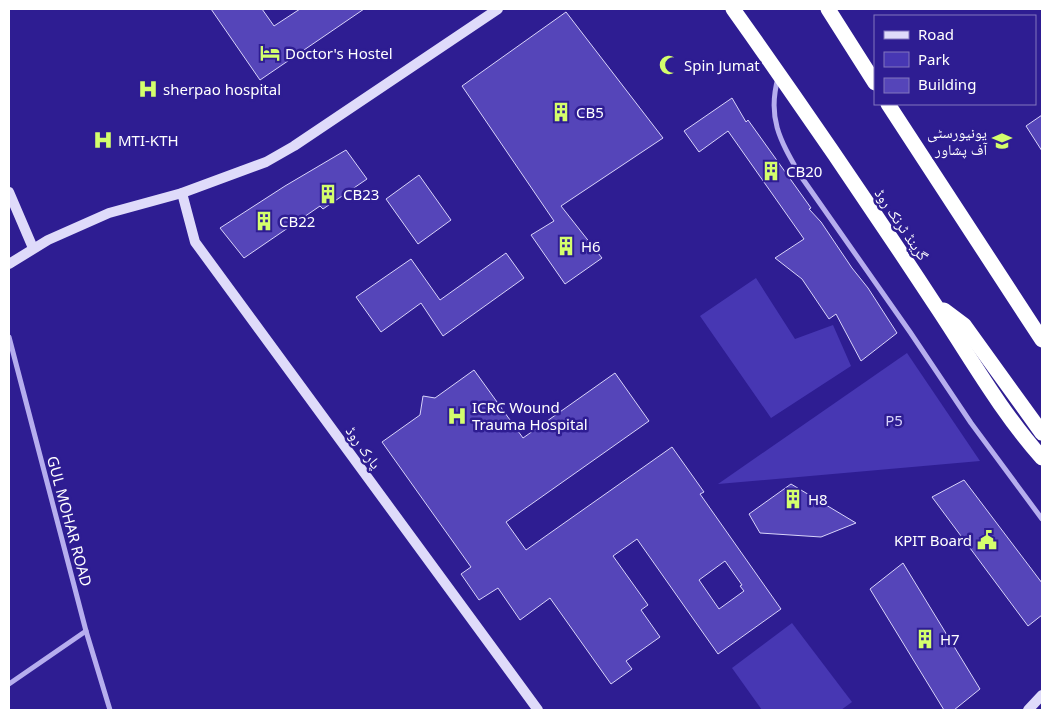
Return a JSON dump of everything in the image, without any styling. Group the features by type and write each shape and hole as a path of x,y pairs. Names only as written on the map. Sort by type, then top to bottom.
{"highway":[{"name":"گرینڈ ٹرنک روڈ","path":"733,9 780,74 997,398 1026,440 1042,458"},
{"path":"828,9 874,81"},
{"path":"889,105 1042,340"},
{"path":"934,302 964,326 1042,433"}],"street":[{"path":"9,264 33,248 108,213 182,193 266,162 294,146 498,9"},
{"path":"780,74 773,96 774,118 784,148 800,175 971,423 1042,519"},
{"path":"9,192 33,248"},
{"name":"پارک روڈ","path":"182,193 195,242 538,710"},
{"name":"GUL MOHAR ROAD","path":"9,337 86,631 110,710"},
{"path":"9,684 86,631"},
{"path":"1028,710 1042,695"}],"green space":[{"path":"756,278 795,339 833,325 851,366 771,418 700,316"},
{"name":"P5","path":"907,353 980,461 718,484"},
{"path":"792,623 852,702 841,710 762,710 732,668"}],"building":[{"name":"Doctor's Hostel","path":"211,9 262,9 274,26 300,9 364,9 260,80"},
{"name":"CB5","path":"566,12 663,138 561,206 602,258 565,284 531,235 554,221 462,86"},
{"path":"732,98 746,122 748,120 811,208 809,209 821,222 868,288 897,333 861,361 836,314 829,319 802,279 775,258 804,239 728,131 699,152 684,131"},
{"path":"1042,115 1042,151 1026,126"},
{"path":"346,150 367,179 323,209 320,206 244,258 220,228"},
{"path":"419,175 451,220 418,244 386,199"},
{"path":"506,253 524,278 443,336 421,303 381,332 356,297 411,259 440,300"},
{"path":"474,370 523,438 615,373 649,421 506,522 526,550 672,447 704,492 700,494 781,609 718,654 637,539 613,556 648,605 641,610 660,637 626,661 632,669 611,684 550,598 520,620 498,588 479,600 461,574 471,567 382,442 420,415 423,396 435,398","holes":["725,561 742,585 740,586 744,591 719,609 699,580"]},
{"name":"KPIT Board","path":"964,480 1042,583 1042,615 1028,626 932,497"},
{"name":"H8","path":"791,484 856,523 821,537 760,533 749,514"},
{"name":"H7","path":"903,563 980,689 954,710 944,710 870,589"}],"place":[{"name":"Doctor's Hostel","path":"270,53"},
{"name":"Spin Jumat","path":"669,65"},
{"name":"sherpao hospital","path":"148,89"},
{"name":"CB5","path":"561,112"},
{"name":"MTI-KTH","path":"103,140"},
{"name":"یونیورسٹی آف پشاور","path":"1002,141"},
{"name":"CB20","path":"771,171"},
{"name":"CB23","path":"328,194"},
{"name":"CB22","path":"264,221"},
{"name":"H6","path":"566,246"},
{"name":"ICRC Wound Trauma Hospital","path":"457,416"},
{"name":"H8","path":"793,499"},
{"name":"KPIT Board","path":"987,540"},
{"name":"H7","path":"925,639"}]}
